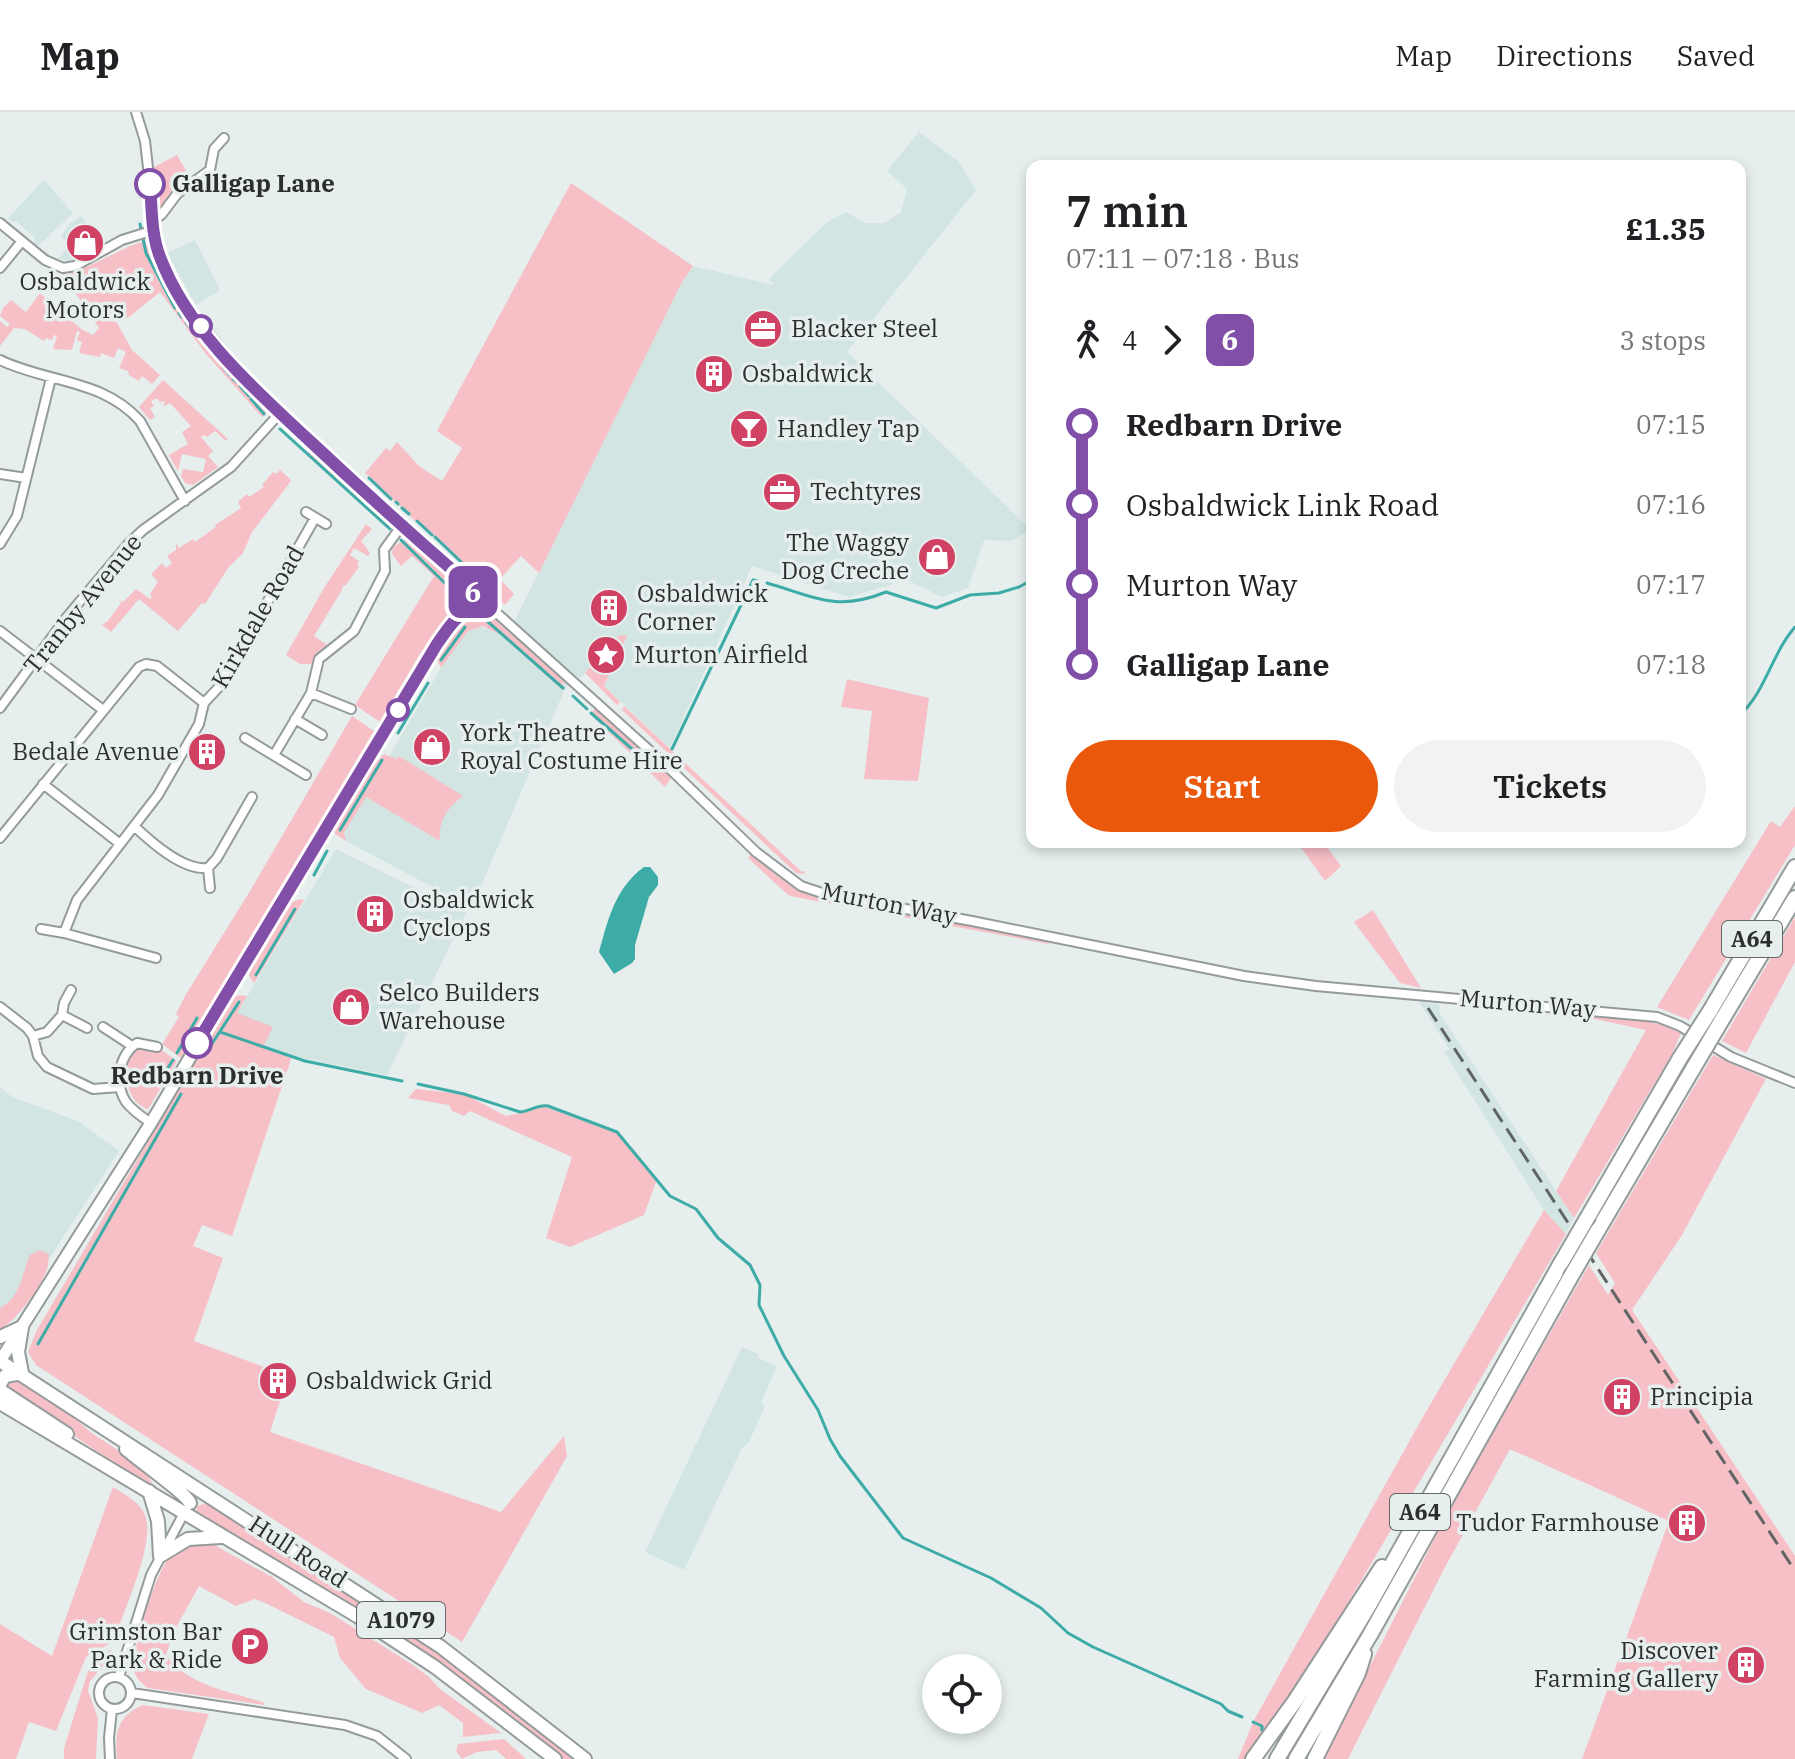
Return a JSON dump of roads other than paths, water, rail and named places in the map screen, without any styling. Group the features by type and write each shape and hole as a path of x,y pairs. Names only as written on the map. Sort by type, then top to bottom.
{"highway":[{"name":"A64","path":"1296,1759 1694,1067 1716,1014 1795,867"},
{"name":"A64","path":"1277,1759 1368,1607 1680,1058 1716,1014 1795,898"},
{"path":"1253,1759 1295,1701 1369,1583 1408,1534"},
{"path":"1315,1759 1358,1673 1370,1635"}],"main road":[{"path":"0,1337 22,1327"},
{"path":"22,1327 18,1352 22,1373 5,1376 0,1388 82,1444 95,1459"},
{"name":"Hull Road","path":"0,1361 208,1493 441,1647 585,1759"},
{"name":"Hull Road","path":"0,1403 149,1491 187,1508 224,1538 357,1616 435,1667 555,1759"},
{"path":"99,1424 154,1474 183,1494 187,1508"},
{"path":"149,1491 158,1521 160,1556 188,1539 224,1538"},
{"path":"187,1508 198,1493 208,1493"}],"street":[{"path":"0,1361 151,1123 423,665 454,620 465,611 475,609 469,585 396,531 277,416 185,304 161,260 151,227 145,141 136,112"},
{"path":"0,223 45,260 69,268 151,227 177,194 210,170 214,149 224,138"},
{"path":"0,268 22,241"},
{"path":"0,360 27,372 99,391 131,411 140,421 185,501"},
{"path":"0,544 14,523 51,378"},
{"name":"Tranby Avenue","path":"0,708 84,596 129,543 231,467 277,416"},
{"path":"0,474 26,478"},
{"name":"Kirkdale Road","path":"306,512 326,524"},
{"name":"Kirkdale Road","path":"103,710 139,667 146,664 157,666 204,703 219,687 315,518"},
{"path":"274,755 311,693 319,659 354,631 385,571 384,550 396,531"},
{"name":"Murton Way","path":"475,609 487,609 499,615 646,747 756,852 801,886 828,895 1244,976 1329,987 1657,1017 1680,1026 1742,1063 1795,1083"},
{"path":"0,631 103,710 0,838"},
{"path":"311,693 351,709"},
{"path":"64,933 77,900 162,787 199,724 204,703"},
{"path":"295,719 322,735"},
{"path":"245,738 306,775"},
{"path":"43,784 119,843"},
{"path":"210,888 208,868 252,797"},
{"path":"245,810 254,817"},
{"path":"134,826 163,851 200,869 208,868"},
{"path":"41,929 156,958"},
{"path":"145,955 148,944"},
{"path":"33,1036 47,1032 62,1015 71,990"},
{"path":"0,1007 18,1019 33,1036 42,1062 56,1072 93,1089 120,1087"},
{"path":"62,1015 87,1028"},
{"path":"103,1027 132,1046"},
{"path":"151,1123 127,1103 120,1087 120,1066 132,1046 144,1042 157,1047"},
{"path":"119,1677 138,1613 160,1556 187,1508"},
{"path":"119,1677 128,1682 132,1693 124,1707 112,1709 103,1704 99,1690 108,1678 119,1677"},
{"path":"132,1693 345,1725 377,1736 406,1759"},
{"path":"110,1759 112,1709"}],"water":[{"path":"644,867 650,867 658,877 658,885 649,897 635,945 635,959 614,974 599,952 602,940 619,895"}],"waterway":[{"path":"140,224 146,253 175,308"},
{"path":"179,313 182,317"},
{"path":"186,322 199,338"},
{"path":"205,346 220,363"},
{"path":"223,367 230,375"},
{"path":"233,379 237,382"},
{"path":"240,386 249,396"},
{"path":"251,399 264,414"},
{"path":"280,429 390,529"},
{"path":"369,478 391,499"},
{"path":"402,508 409,514"},
{"path":"417,521 432,535"},
{"path":"435,537 500,599"},
{"path":"401,540 457,595"},
{"path":"672,749 753,580 758,581"},
{"path":"767,583 839,602 886,592 936,608 970,595 999,593 1026,583"},
{"path":"487,621 563,688"},
{"path":"441,660 465,627"},
{"path":"1746,708 1795,627"},
{"path":"398,733 428,683"},
{"path":"573,696 587,709"},
{"path":"591,713 650,769 656,766"},
{"path":"340,830 382,760"},
{"path":"314,875 327,851"},
{"path":"256,975 295,909"},
{"path":"204,1056 239,1002"},
{"path":"177,1053 197,1018"},
{"path":"220,1032 305,1061 402,1081"},
{"path":"164,1074 173,1060"},
{"path":"418,1084 464,1094 520,1112 548,1106 617,1132 670,1196 696,1209 718,1238 750,1265 760,1285 759,1305 784,1356 818,1410 830,1439 903,1538 991,1578 1041,1608 1068,1633 1093,1647 1221,1704 1242,1717"},
{"path":"38,1344 181,1094"},
{"path":"1253,1722 1262,1726 1262,1730"}],"railway":[{"path":"1428,1008 1795,1571"}],"place":[{"name":"Galligap Lane","path":"150,184"},
{"name":"Osbaldwick Motors","path":"85,243"},
{"name":"Blacker Steel","path":"763,329"},
{"name":"Osbaldwick","path":"714,374"},
{"name":"Handley Tap","path":"749,429"},
{"name":"Techtyres","path":"782,492"},
{"name":"The Waggy Dog Creche","path":"937,557"},
{"name":"Osbaldwick Corner","path":"609,608"},
{"name":"Murton Airfield","path":"606,655"},
{"name":"York Theatre Royal Costume Hire","path":"432,747"},
{"name":"Bedale Avenue","path":"207,752"},
{"name":"Osbaldwick Cyclops","path":"375,914"},
{"name":"Selco Builders Warehouse","path":"351,1007"},
{"name":"Redbarn Drive","path":"197,1043"},
{"name":"Osbaldwick Grid","path":"278,1381"},
{"name":"Principia","path":"1622,1397"},
{"name":"Tudor Farmhouse","path":"1687,1523"},
{"name":"Grimston Bar Park & Ride","path":"250,1646"},
{"name":"Discover Farming Gallery","path":"1746,1665"}]}
